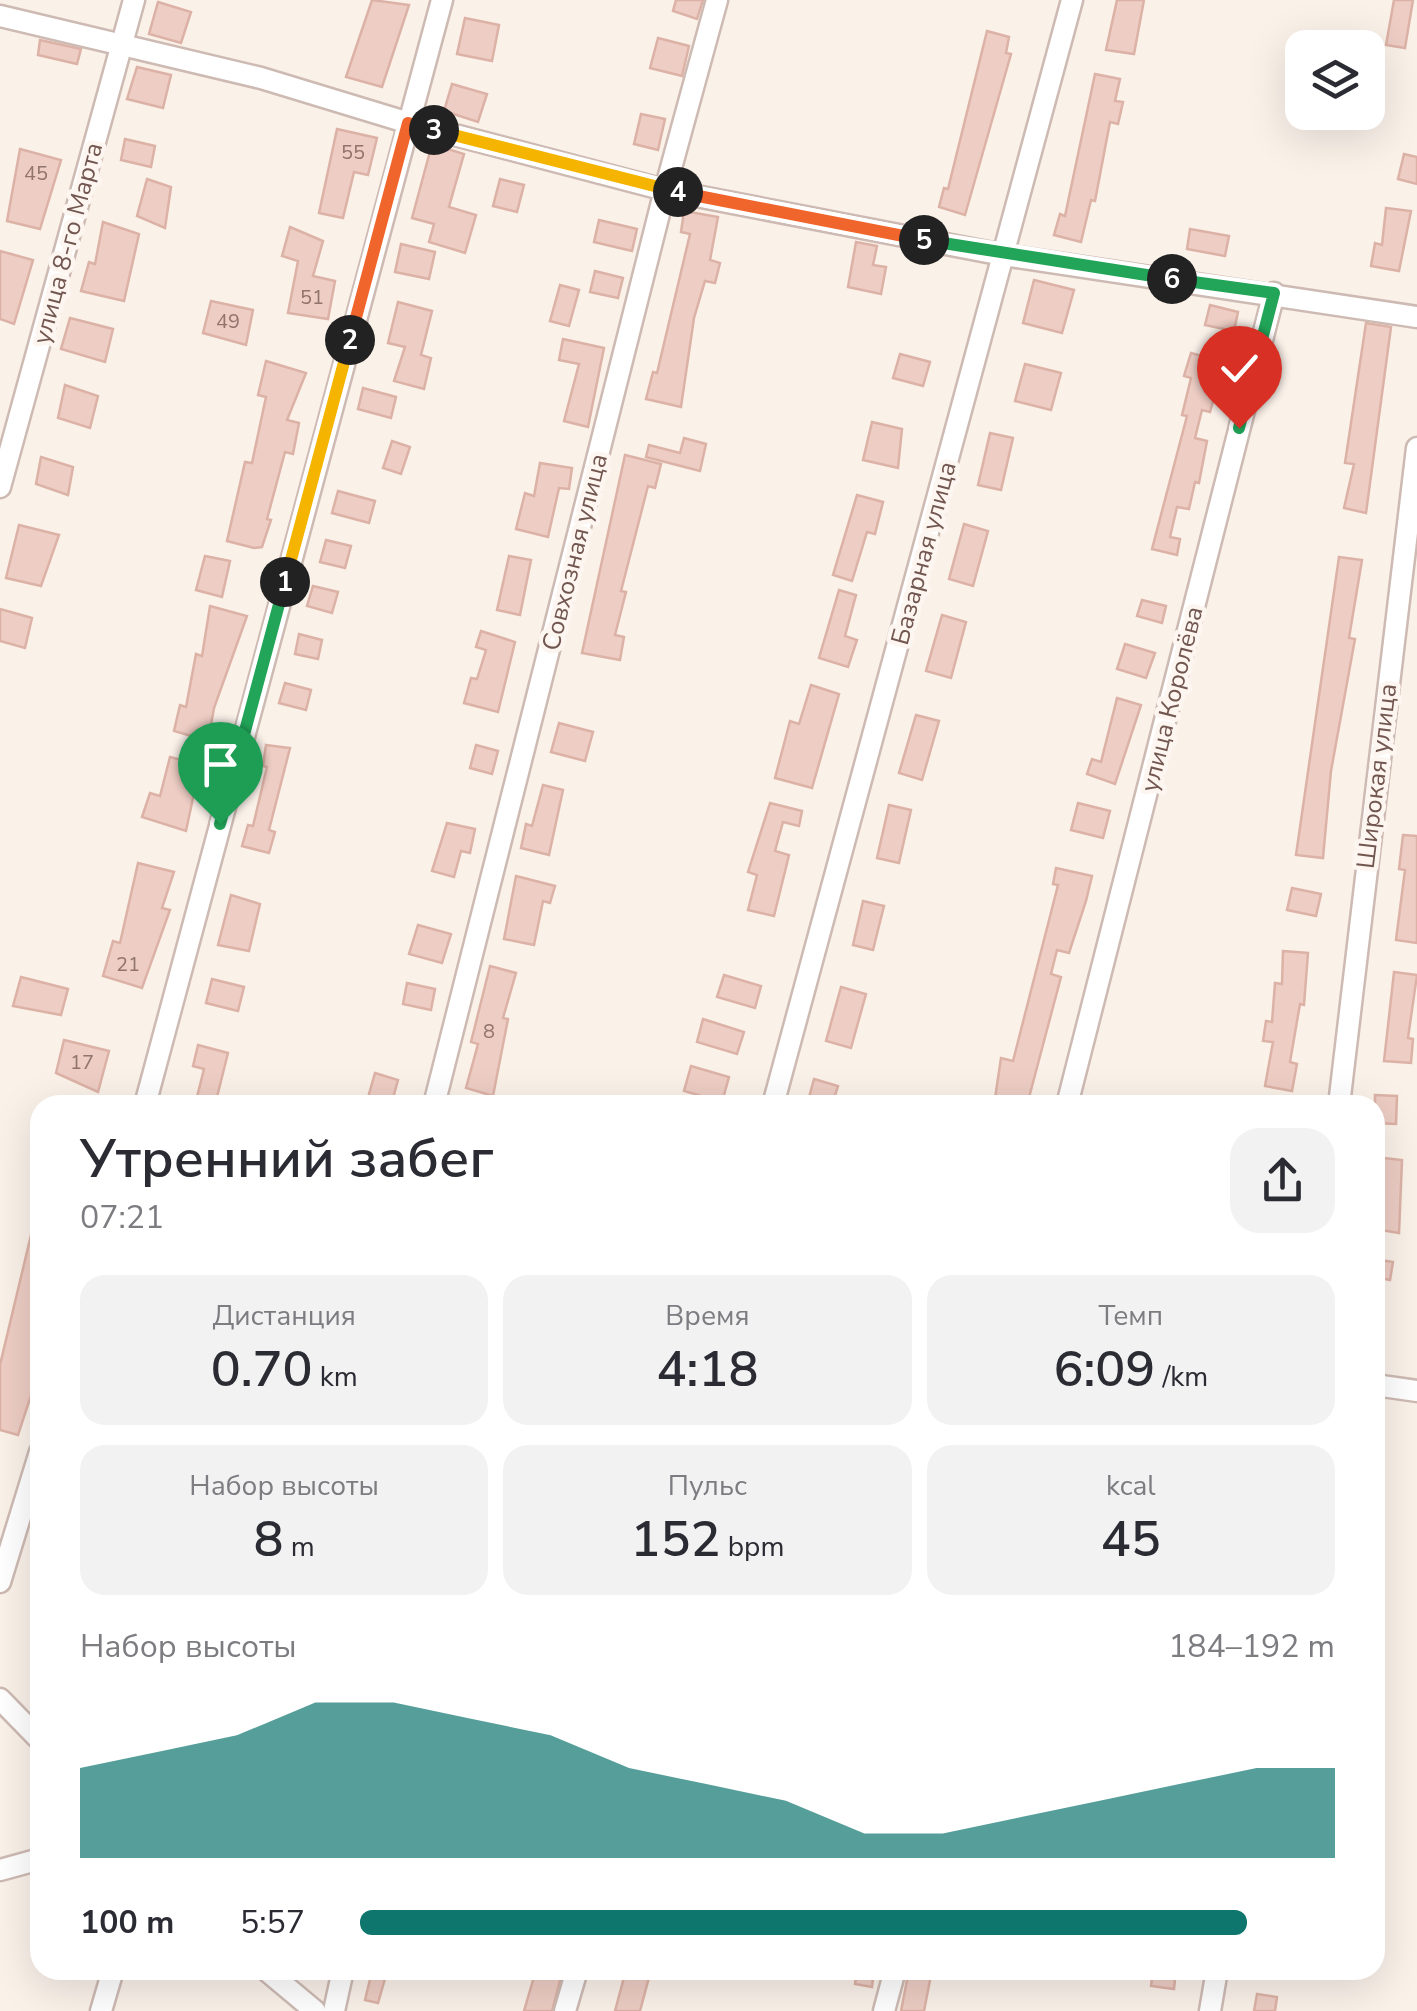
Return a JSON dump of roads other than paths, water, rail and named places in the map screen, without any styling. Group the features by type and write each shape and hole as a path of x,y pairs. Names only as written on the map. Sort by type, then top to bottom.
{"street":[{"name":"улица 8-го Марта","path":"0,487 134,0"},
{"path":"148,1095 442,0"},
{"name":"Совхозная улица","path":"437,1095 665,190 718,0"},
{"name":"Базарная улица","path":"776,1095 1072,0"},
{"path":"0,16 261,78 408,123 665,190 1004,255 1417,317"},
{"name":"улица Королёва","path":"1070,1095 1274,293"},
{"name":"Широкая улица","path":"1339,1095 1417,448"},
{"path":"1385,1386 1417,1391"},
{"path":"0,1582 30,1484"},
{"path":"0,1699 30,1730"},
{"path":"0,1870 30,1862"},
{"path":"101,2011 111,1980"},
{"path":"278,1980 315,2011"},
{"path":"334,2011 341,1980"},
{"path":"565,2011 574,1980"},
{"path":"884,2011 892,1980"},
{"path":"1210,2011 1215,1980"}]}
